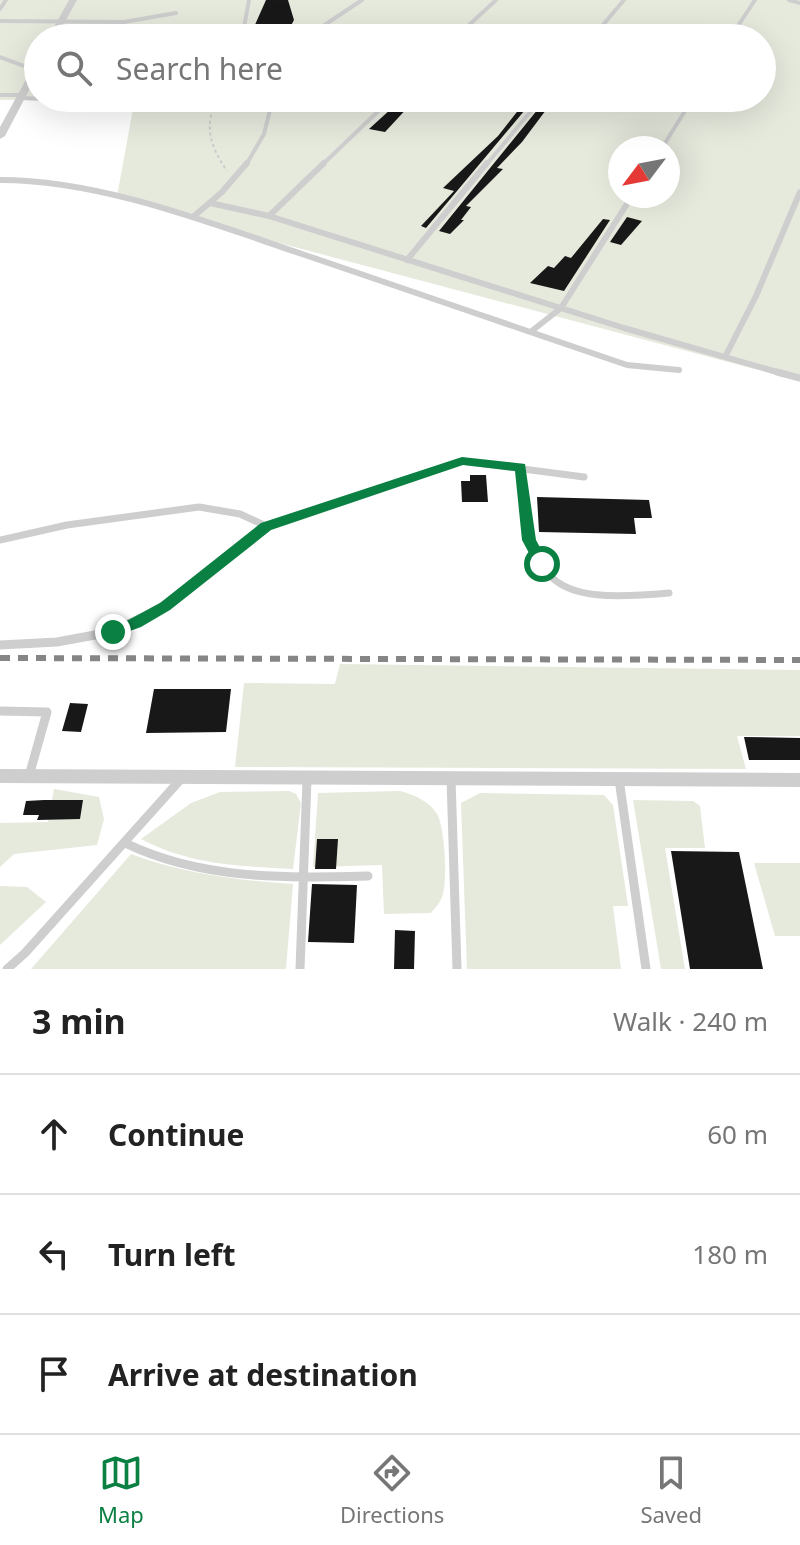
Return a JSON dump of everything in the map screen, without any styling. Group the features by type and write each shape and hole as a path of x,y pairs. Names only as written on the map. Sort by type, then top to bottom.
{"street":[{"path":"60,23 73,0"},
{"path":"0,136 24,92"},
{"path":"0,776 800,780"}],"lane":[{"path":"0,9 6,0"},
{"path":"245,24 249,0"},
{"path":"326,24 362,0"},
{"path":"470,24 496,0"},
{"path":"604,24 624,0"},
{"path":"739,24 755,0"},
{"path":"789,0 800,3"},
{"path":"0,21 124,22 176,13"},
{"path":"0,57 24,64"},
{"path":"0,95 24,97"},
{"path":"193,217 233,181 262,145 271,112"},
{"path":"269,216 377,112"},
{"path":"407,260 530,112"},
{"path":"669,136 684,112"},
{"path":"0,180 28,180 99,193 193,217 533,330 627,365 679,370"},
{"path":"725,357 756,296 800,192"},
{"path":"210,203 269,216 561,308 800,378"},
{"path":"533,330 561,308 624,208"},
{"path":"0,645 77,640 136,623 201,581 266,526 462,461 584,477"},
{"path":"521,467 529,540 542,564 561,588 576,595 607,599 669,593"},
{"path":"0,540 67,525 199,507 240,514 266,526"},
{"path":"0,711 47,712 29,776"},
{"path":"7,969 25,953 183,777"},
{"path":"451,778 457,969"},
{"path":"300,969 307,779"},
{"path":"619,779 646,969"},
{"path":"125,843 142,853 188,866 254,875 368,876"}],"path":[{"path":"209,112 210,144 233,181"}],"shaded area":[{"path":"0,0 800,0 800,381 234,231 117,196 132,112 776,112 776,24 24,24 24,99 0,100"},
{"path":"340,664 800,670 800,736 737,736 746,769 235,767 244,683 335,684"},
{"path":"54,789 99,797 104,819 97,845 14,854 0,867 0,823 48,822"},
{"path":"289,791 296,794 301,803 293,869 196,859 141,839 191,803 220,792"},
{"path":"400,791 426,802 440,821 445,880 441,899 431,913 384,914 382,865 313,867 318,793"},
{"path":"480,793 604,795 613,805 628,906 613,906 621,969 467,969 461,803"},
{"path":"633,800 693,801 700,806 705,848 665,848 685,969 661,969"},
{"path":"131,854 171,867 211,875 293,884 286,969 31,969"},
{"path":"754,863 800,863 800,936 775,936"},
{"path":"0,886 27,887 46,902 0,945"}],"building":[{"path":"266,0 288,0 294,20 292,24 255,24"},
{"path":"388,112 404,112 385,132 369,129"},
{"path":"517,112 523,112 426,228 421,226 454,191 443,188 498,136"},
{"path":"536,112 544,112 497,168 503,169 466,206 471,207 461,220 464,220 450,234 439,231"},
{"path":"627,217 642,221 621,245 610,242"},
{"path":"603,219 610,220 564,291 530,283 548,266 554,268 565,256 571,258"},
{"path":"470,475 486,475 488,502 462,502 461,481 470,481"},
{"path":"537,497 649,500 652,518 634,518 636,534 539,532"},
{"path":"154,689 231,689 226,732 146,733"},
{"path":"70,703 88,704 81,732 62,731"},
{"path":"744,737 800,738 800,760 749,760"},
{"path":"83,800 80,819 37,820 39,815 23,815 26,801"},
{"path":"317,839 338,839 336,869 315,869"},
{"path":"671,851 739,852 763,969 690,969"},
{"path":"312,884 357,885 354,943 308,942"},
{"path":"395,930 415,931 414,969 394,969"}],"railway":[{"path":"0,658 800,660"}],"route":[{"path":"113,632 165,607 266,526 462,461 521,467 529,540 542,564"}]}
